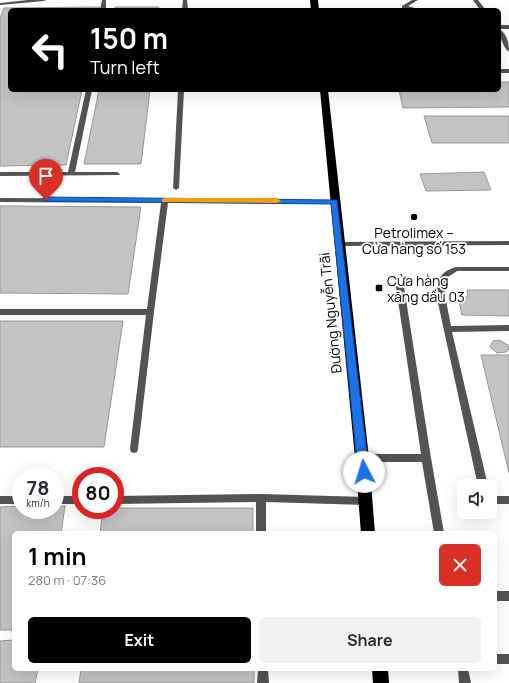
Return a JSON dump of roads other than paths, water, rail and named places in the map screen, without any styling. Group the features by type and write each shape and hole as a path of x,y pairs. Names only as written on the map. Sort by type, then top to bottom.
{"highway":[{"name":"Đường Nguyễn Trãi","path":"324,92 362,458 368,531"},
{"path":"380,671 381,683"}],"street":[{"path":"0,4 44,0"},
{"path":"403,0 404,8 416,0"},
{"path":"475,0 481,8"},
{"path":"501,32 509,50"},
{"path":"71,174 89,92"},
{"path":"176,188 181,92"},
{"path":"0,174 117,174"},
{"path":"0,200 335,202"},
{"path":"134,449 165,201"},
{"path":"339,244 509,243"},
{"path":"481,479 440,293 442,281 449,271 464,269 509,269"},
{"path":"400,287 439,531"},
{"path":"0,312 150,312"},
{"path":"447,329 509,328"},
{"path":"362,458 426,458"},
{"path":"260,498 261,531"},
{"path":"124,500 260,498 366,501"},
{"path":"0,500 12,500"},
{"path":"497,500 509,500"},
{"path":"497,596 509,596"},
{"path":"497,659 509,659"},
{"path":"263,671 263,683"},
{"path":"463,671 465,683"}],"place":[{"name":"Petrolimex – Cửa hàng số 153","path":"414,217"},
{"name":"Cửa hàng xăng dầu 03","path":"379,288"}]}
